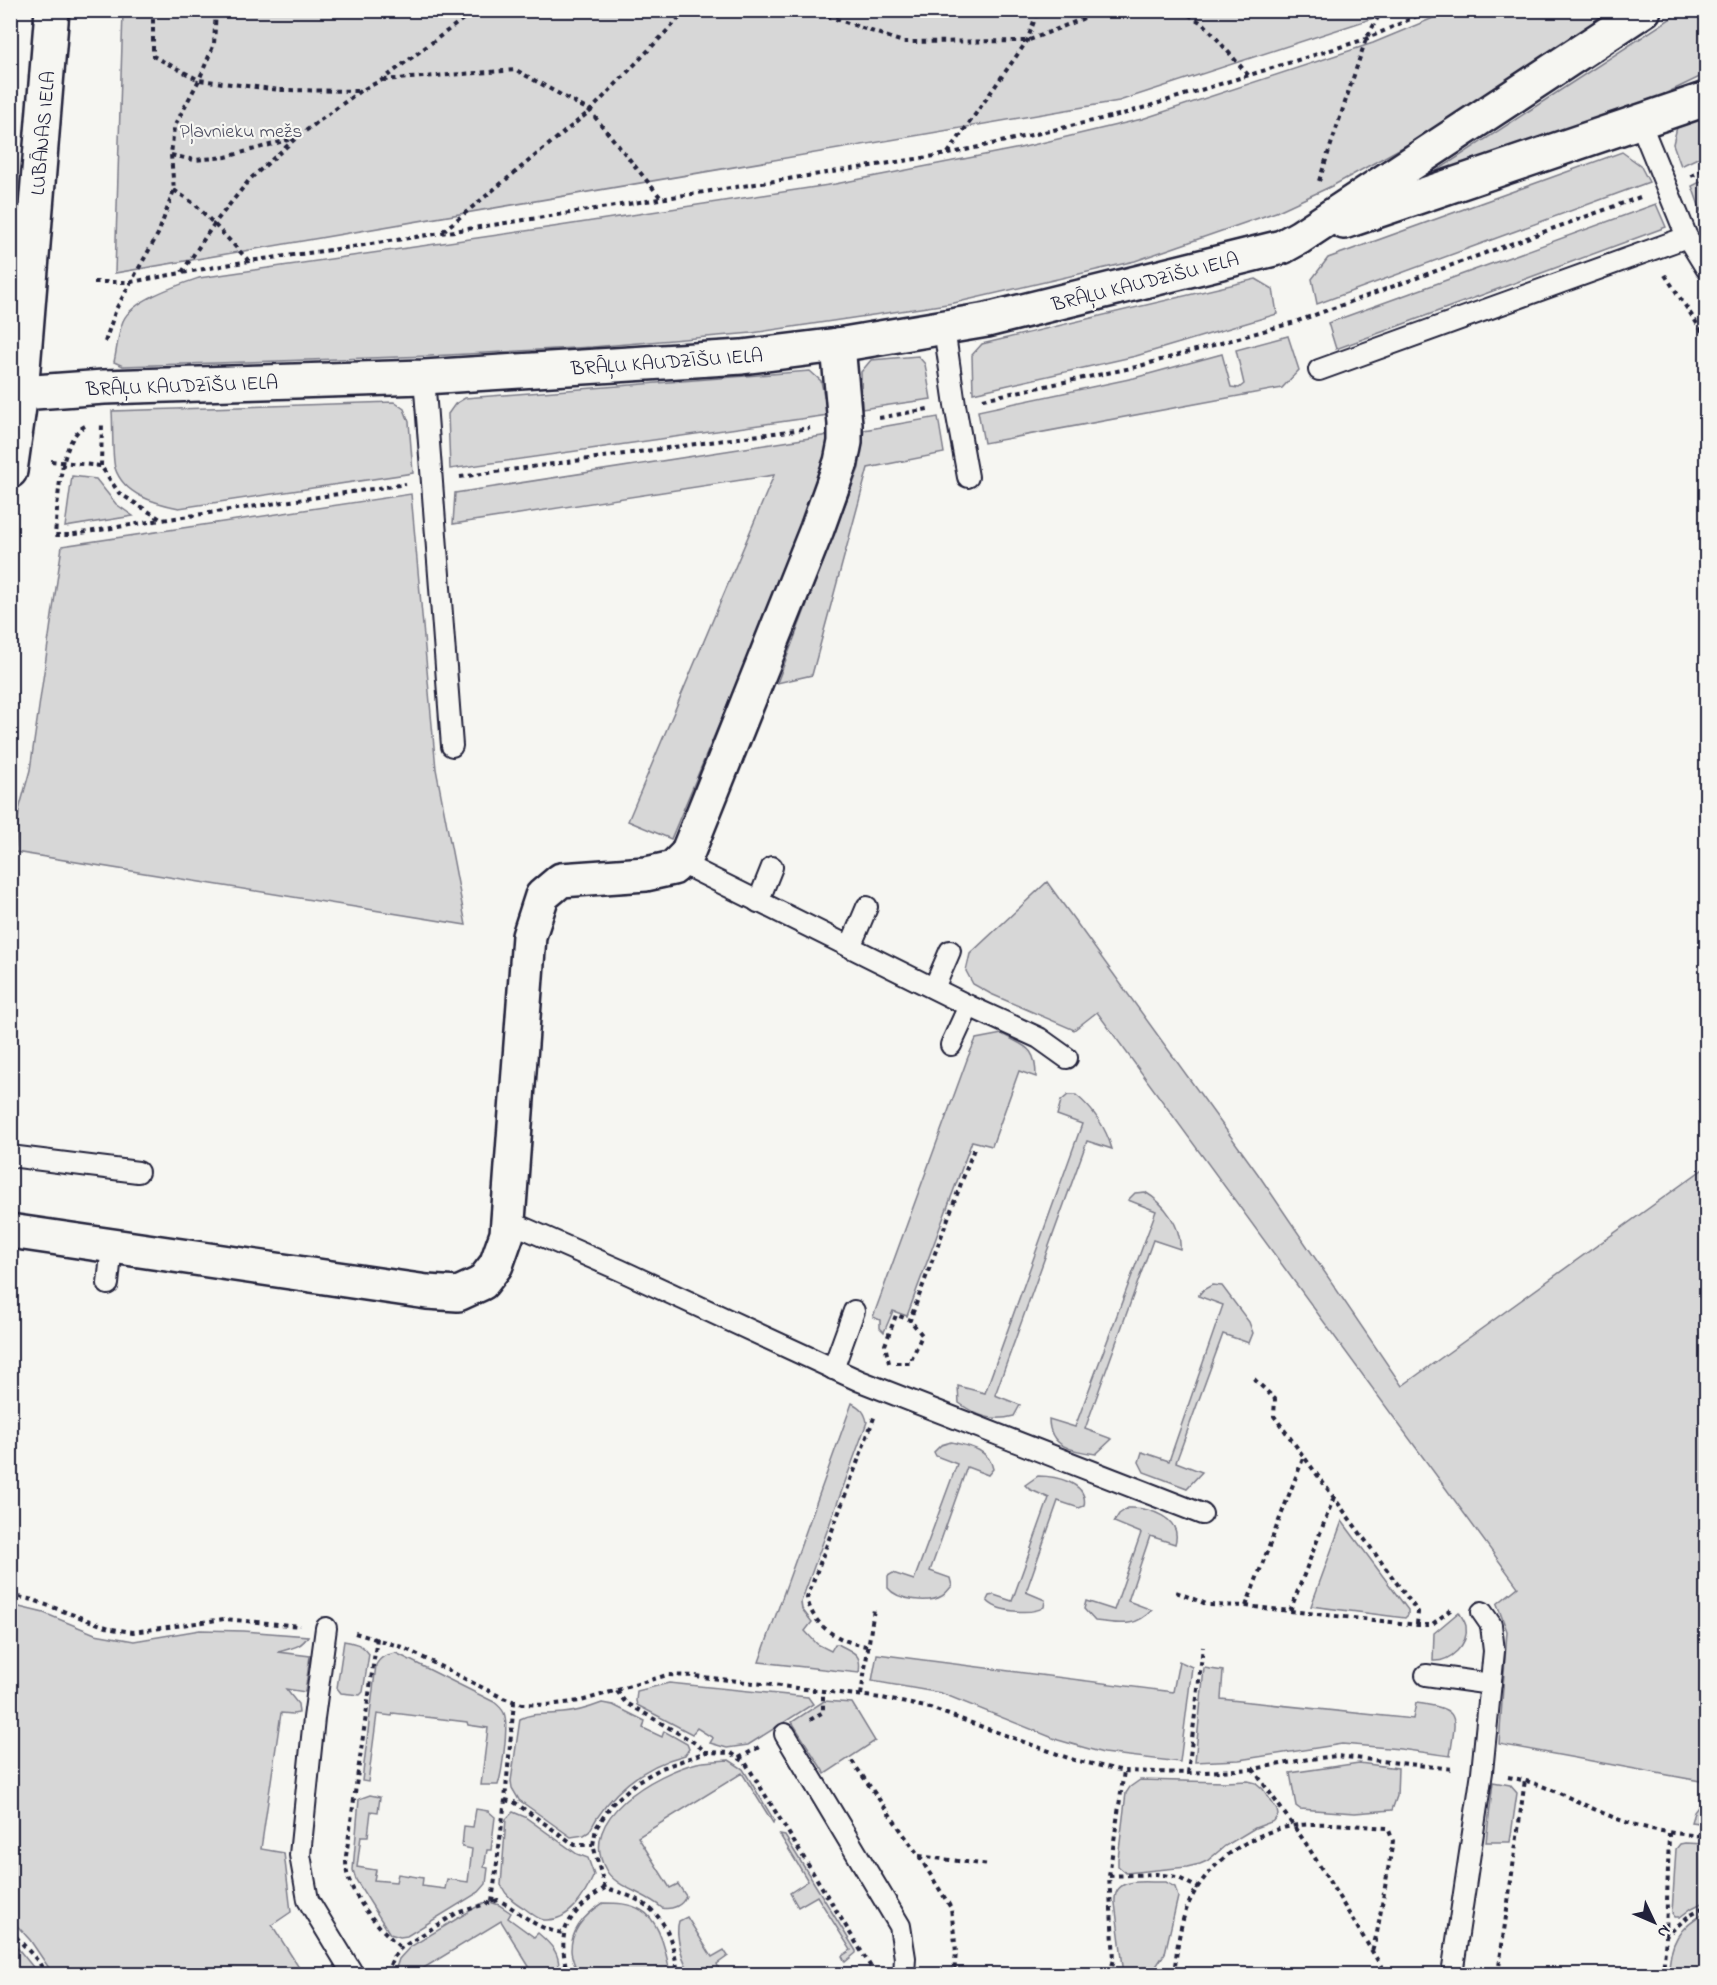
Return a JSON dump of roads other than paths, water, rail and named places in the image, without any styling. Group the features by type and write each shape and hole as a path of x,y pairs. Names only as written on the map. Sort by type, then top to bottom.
{"street":[{"name":"LUBĀNAS IELA","path":"10,471 21,393 52,10"},
{"name":"BRĀĻU KAUDZĪŠU IELA","path":"21,393 104,387 424,377 742,357 838,345 1005,316 1282,247 1644,10"},
{"name":"BRĀĻU KAUDZĪŠU IELA","path":"1300,237 1707,99"},
{"path":"10,1231 427,1292 458,1294 482,1283 496,1265 507,1234 529,936 542,896 561,879 646,874 673,868 687,854 834,484 845,442 838,345"}],"lane":[{"path":"1640,122 1687,237 1707,268"},
{"path":"1319,370 1687,237"},
{"path":"944,328 968,477"},
{"path":"424,377 452,746"},
{"path":"679,862 1038,1038 1068,1058"},
{"path":"758,902 772,867"},
{"path":"850,947 867,907"},
{"path":"934,988 950,951"},
{"path":"951,1045 969,1006"},
{"path":"10,1156 138,1172"},
{"path":"508,1221 620,1270 833,1369 1202,1514"},
{"path":"108,1284 112,1245"},
{"path":"833,1369 854,1311"},
{"path":"1452,1974 1482,1772 1494,1651 1491,1625 1482,1612"},
{"path":"326,1628 300,1855 308,1900 353,1974"},
{"path":"1426,1675 1491,1684"},
{"path":"785,1734 900,1926 905,1958 904,1974"}],"park label":[{"name":"Pļavnieku mežs","path":"241,130"}]}
